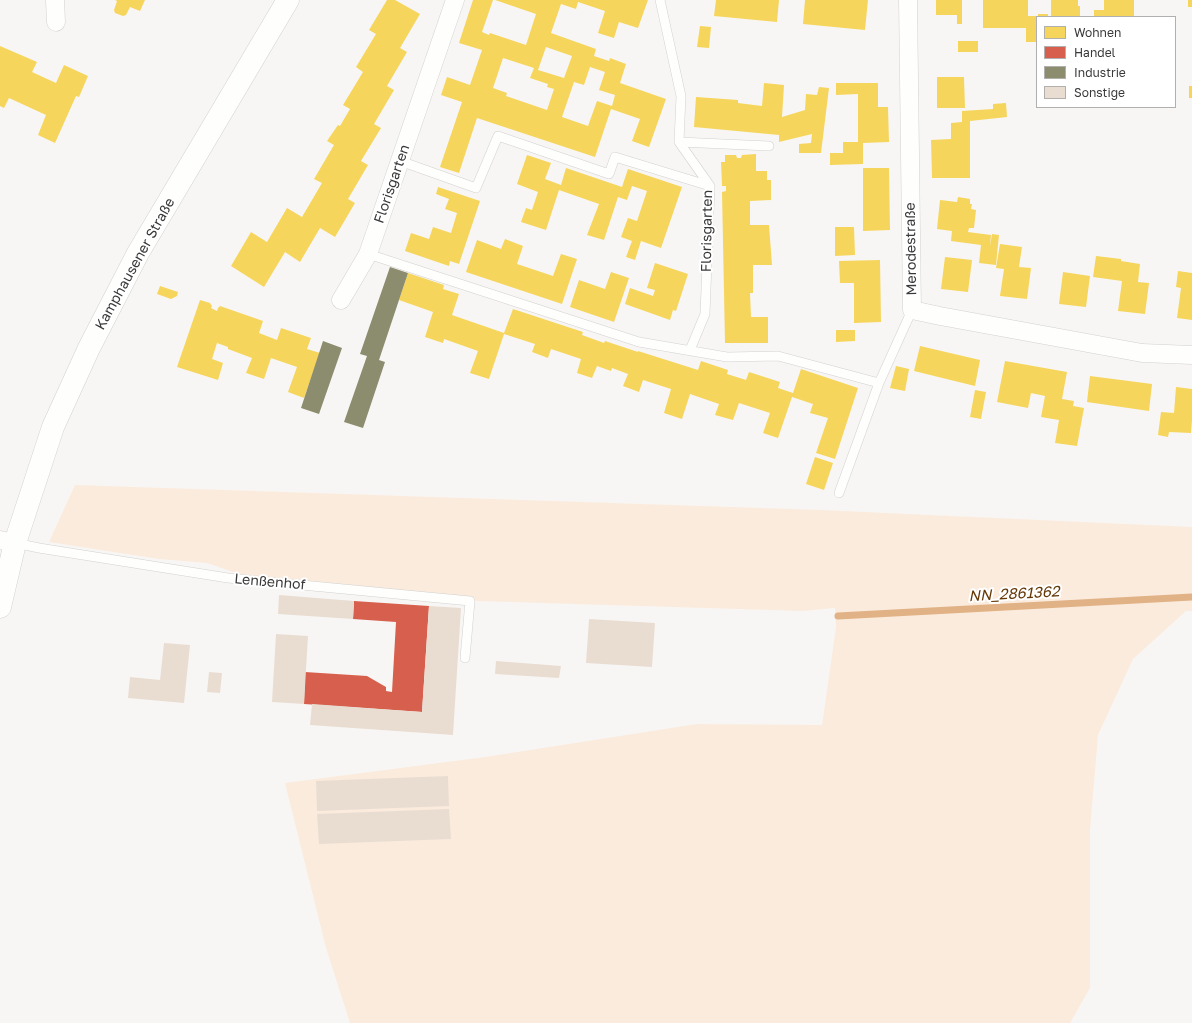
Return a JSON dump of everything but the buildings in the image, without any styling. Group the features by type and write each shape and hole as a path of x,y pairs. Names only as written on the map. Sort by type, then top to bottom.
{"main road":[{"name":"Kamphausener Straße","path":"0,607 7,541 53,427 90,348 138,253 288,0"}],"street":[{"path":"55,0 56,22"},
{"name":"Florisgarten","path":"341,300 368,254 455,0"},
{"name":"Merodestraße","path":"908,0 912,310 1142,353 1192,355"}],"lane":[{"path":"660,0 681,96 679,142 769,146"},
{"path":"400,161 476,188 498,136 609,174 615,157 710,186"},
{"name":"Florisgarten","path":"679,142 710,186 705,314 690,350"},
{"path":"368,254 639,342 727,357 778,356 879,383"},
{"path":"839,493 879,383 912,310"},
{"name":"Lenßenhof","path":"7,541 39,548 228,578 470,601 465,658"}],"shaded area":[{"path":"75,485 821,510 1192,527 1192,611 1186,611 1133,659 1098,735 1090,830 1090,988 1070,1023 350,1023 326,948 285,783 485,757 697,724 822,725 836,627 835,608 803,611 478,601 239,574 207,563 159,559 49,542"}],"waterway":[{"name":"NN_2861362","path":"838,616 1192,597"}]}
